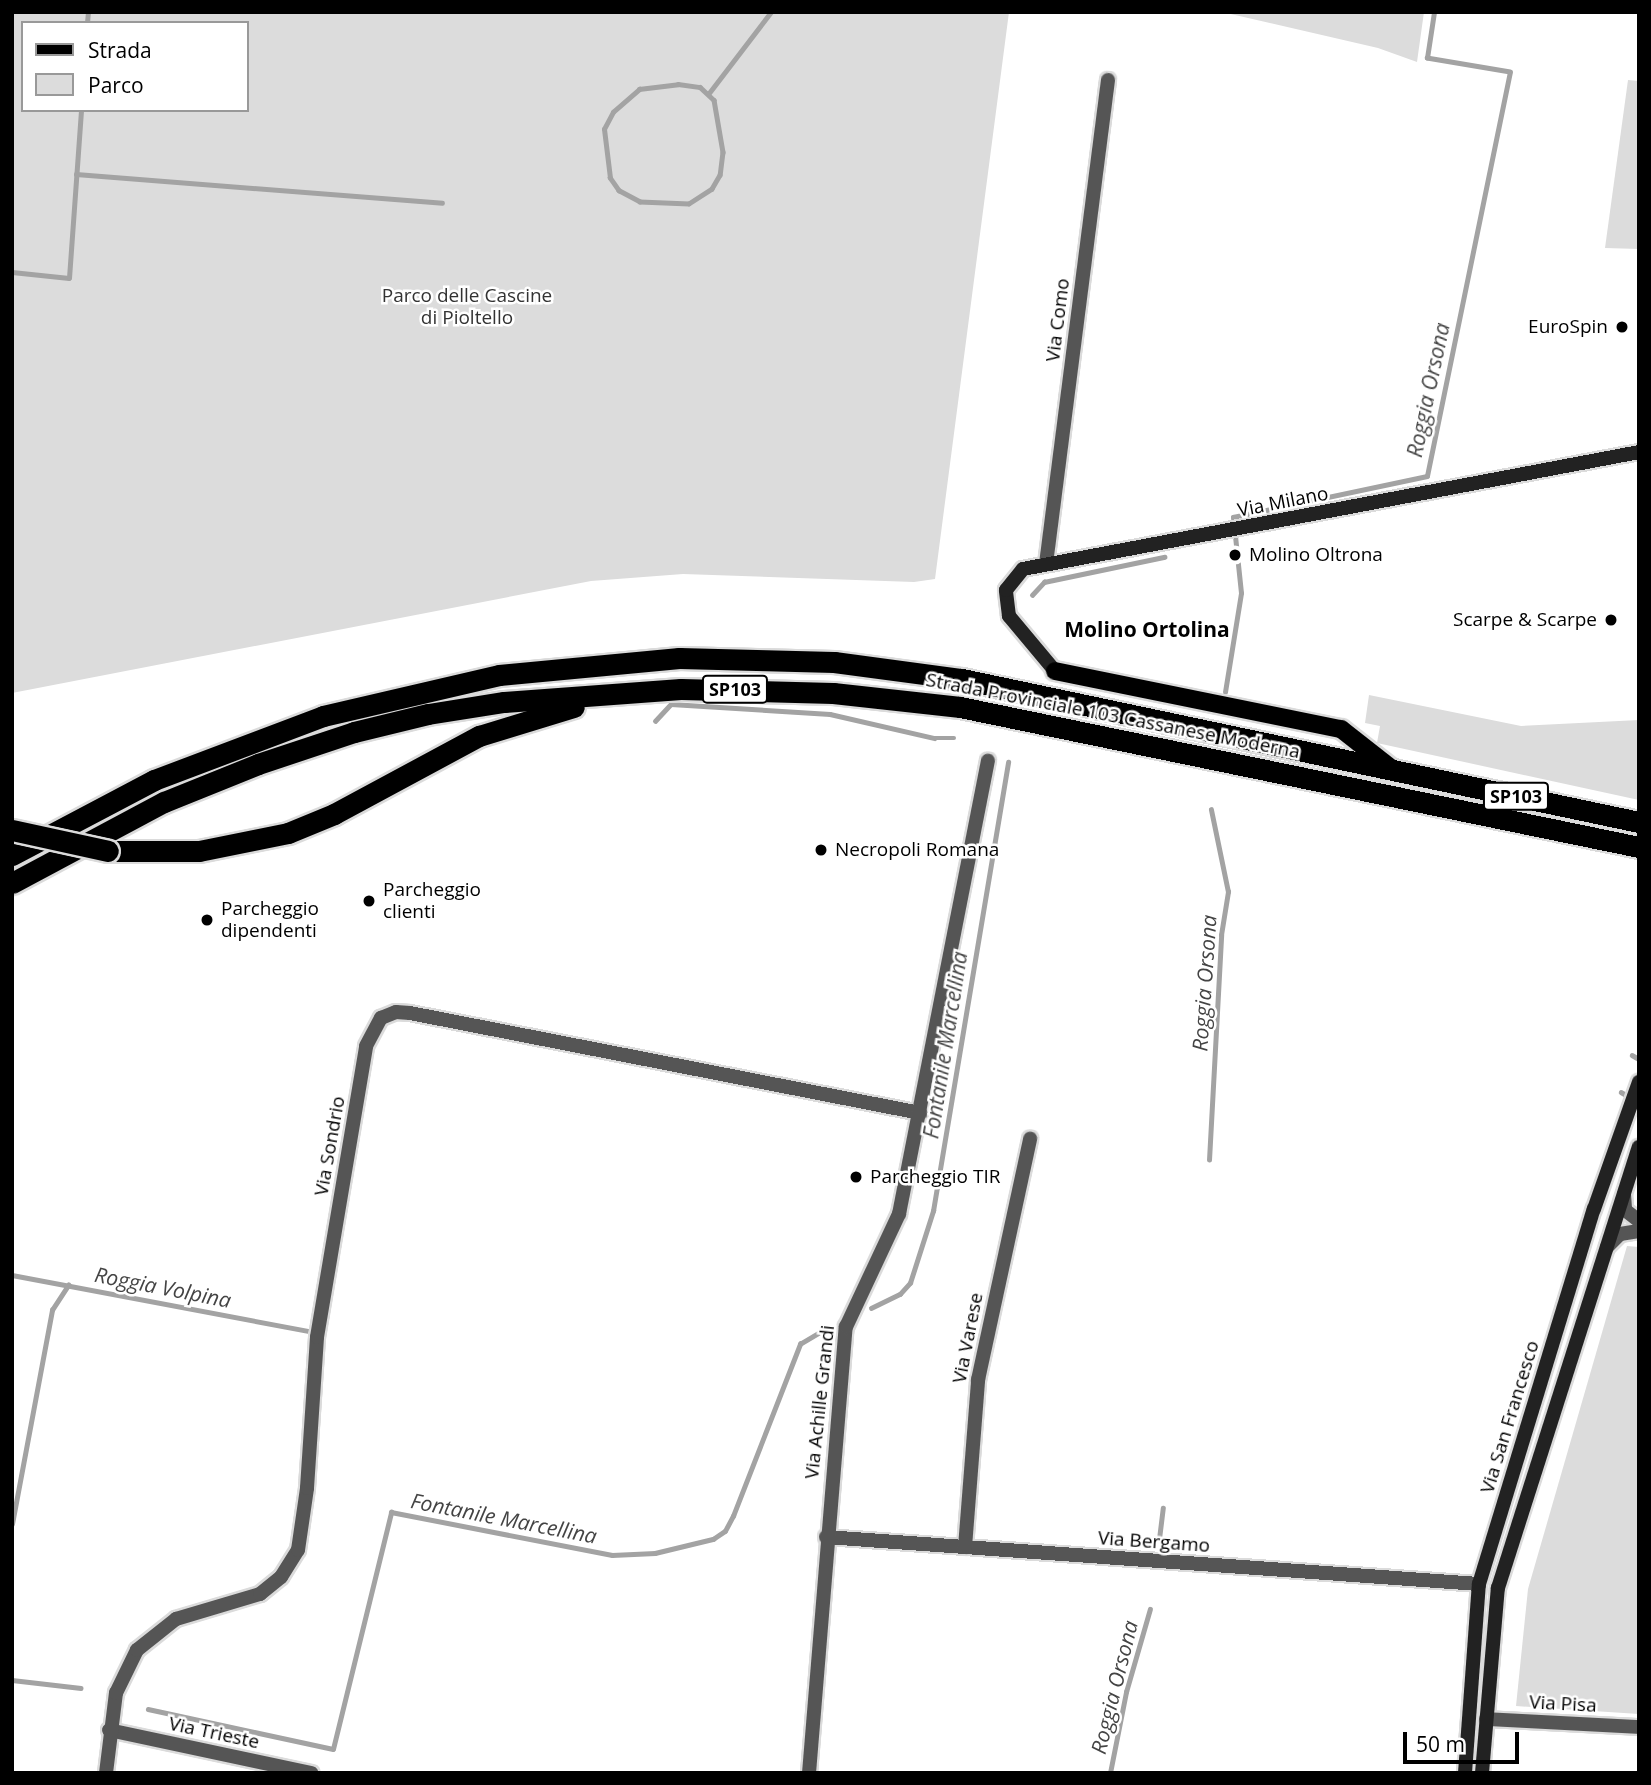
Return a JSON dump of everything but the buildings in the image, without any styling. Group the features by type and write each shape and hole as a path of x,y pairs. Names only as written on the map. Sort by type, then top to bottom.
{"highway":[{"name":"Strada Provinciale 103 Cassanese Moderna","path":"12,855 166,775 323,716 474,680 640,660 783,659 911,671 1393,770"},
{"name":"Strada Provinciale 103 Cassanese Moderna","path":"12,883 164,802 306,747 428,714 579,695 757,689 909,700 1312,779 1639,848"},
{"name":"SP103","path":"12,830 108,851 199,852 288,833 334,814 494,729 554,711 617,702 736,700 917,714 1312,779"},
{"name":"SP103","path":"1393,770 1639,822"}],"main road":[{"path":"1055,671 1341,729 1393,770"}],"street":[{"name":"Via Como","path":"1046,565 1108,80"},
{"name":"Via Milano","path":"1055,671 1012,622 1005,597 1008,584 1023,569 1233,532 1639,452"},
{"name":"Via Achille Grandi","path":"809,1773 826,1537 846,1327 899,1214 988,761"},
{"name":"Via Sondrio","path":"109,1730 122,1674 147,1639 183,1616 260,1594 284,1573 298,1550 307,1488 317,1337 366,1046 381,1018 396,1012 410,1013 920,1112"},
{"name":"Via San Francesco","path":"1465,1773 1479,1584 1594,1209 1639,1082"},
{"name":"Via Varese","path":"965,1547 978,1380 1030,1139"},
{"name":"Via San Francesco","path":"1482,1773 1498,1587 1639,1147"},
{"path":"1624,1187 1625,1210 1639,1221"},
{"path":"1604,1251 1616,1237 1639,1231"},
{"name":"Via Bergamo","path":"826,1537 1479,1584"},
{"name":"Via Pisa","path":"1486,1719 1639,1727"},
{"path":"106,1773 109,1730"},
{"name":"Via Trieste","path":"109,1730 311,1773"}],"green space":[{"name":"Parco delle Cascine di Pioltello","path":"12,12 1009,12 935,579 914,582 683,574 591,581 12,693"},
{"path":"1222,12 1424,12 1417,62 1378,48"},
{"path":"1628,80 1639,81 1639,249 1605,248"},
{"path":"1369,695 1521,726 1639,720 1639,800 1377,743 1380,726 1365,723"},
{"path":"1627,1246 1639,1247 1639,1714 1516,1706 1528,1589"}],"waterway":[{"name":"Roggia Volpina","path":"87,21 88,12"},
{"path":"709,93 771,12"},
{"name":"Roggia Orsona","path":"1225,692 1241,593 1233,517 1427,476 1510,72 1427,58 1434,12"},
{"path":"678,84 700,87 714,100 723,152 720,175 712,189 689,204 640,202 619,191 610,178 604,129 613,112 639,89 678,84"},
{"name":"Roggia Volpina","path":"12,272 69,278 81,112"},
{"path":"76,174 442,203"},
{"name":"Fontanile Marcellina","path":"1032,595 1044,582 1164,557"},
{"path":"655,721 671,704 830,714 934,738 954,738"},
{"name":"Fontanile Marcellina","path":"871,1308 900,1294 910,1283 933,1211 1008,762"},
{"name":"Roggia Orsona","path":"1209,1160 1221,935 1228,892 1211,810"},
{"path":"1632,1055 1639,1059"},
{"path":"1621,1092 1628,1096"},
{"name":"Roggia Volpina","path":"12,1275 309,1331"},
{"path":"12,1524 52,1310 68,1285"},
{"name":"Fontanile Marcellina","path":"148,1709 333,1749 391,1512 612,1555 655,1553 713,1539 725,1531 733,1516 800,1344 825,1329"},
{"name":"Roggia Orsona","path":"1159,1539 1163,1508"},
{"name":"Roggia Orsona","path":"1110,1773 1126,1692 1150,1609"},
{"name":"Fontanile Marcellina","path":"12,1680 81,1688"}],"place":[{"name":"EuroSpin","path":"1622,327"},
{"name":"Molino Oltrona","path":"1235,555"},
{"name":"Scarpe & Scarpe","path":"1611,620"},
{"name":"Necropoli Romana","path":"821,850"},
{"name":"Parcheggio clienti","path":"369,901"},
{"name":"Parcheggio dipendenti","path":"207,920"},
{"name":"Parcheggio TIR","path":"856,1177"}],"district":[{"name":"Molino Ortolina","path":"1147,629"}]}
